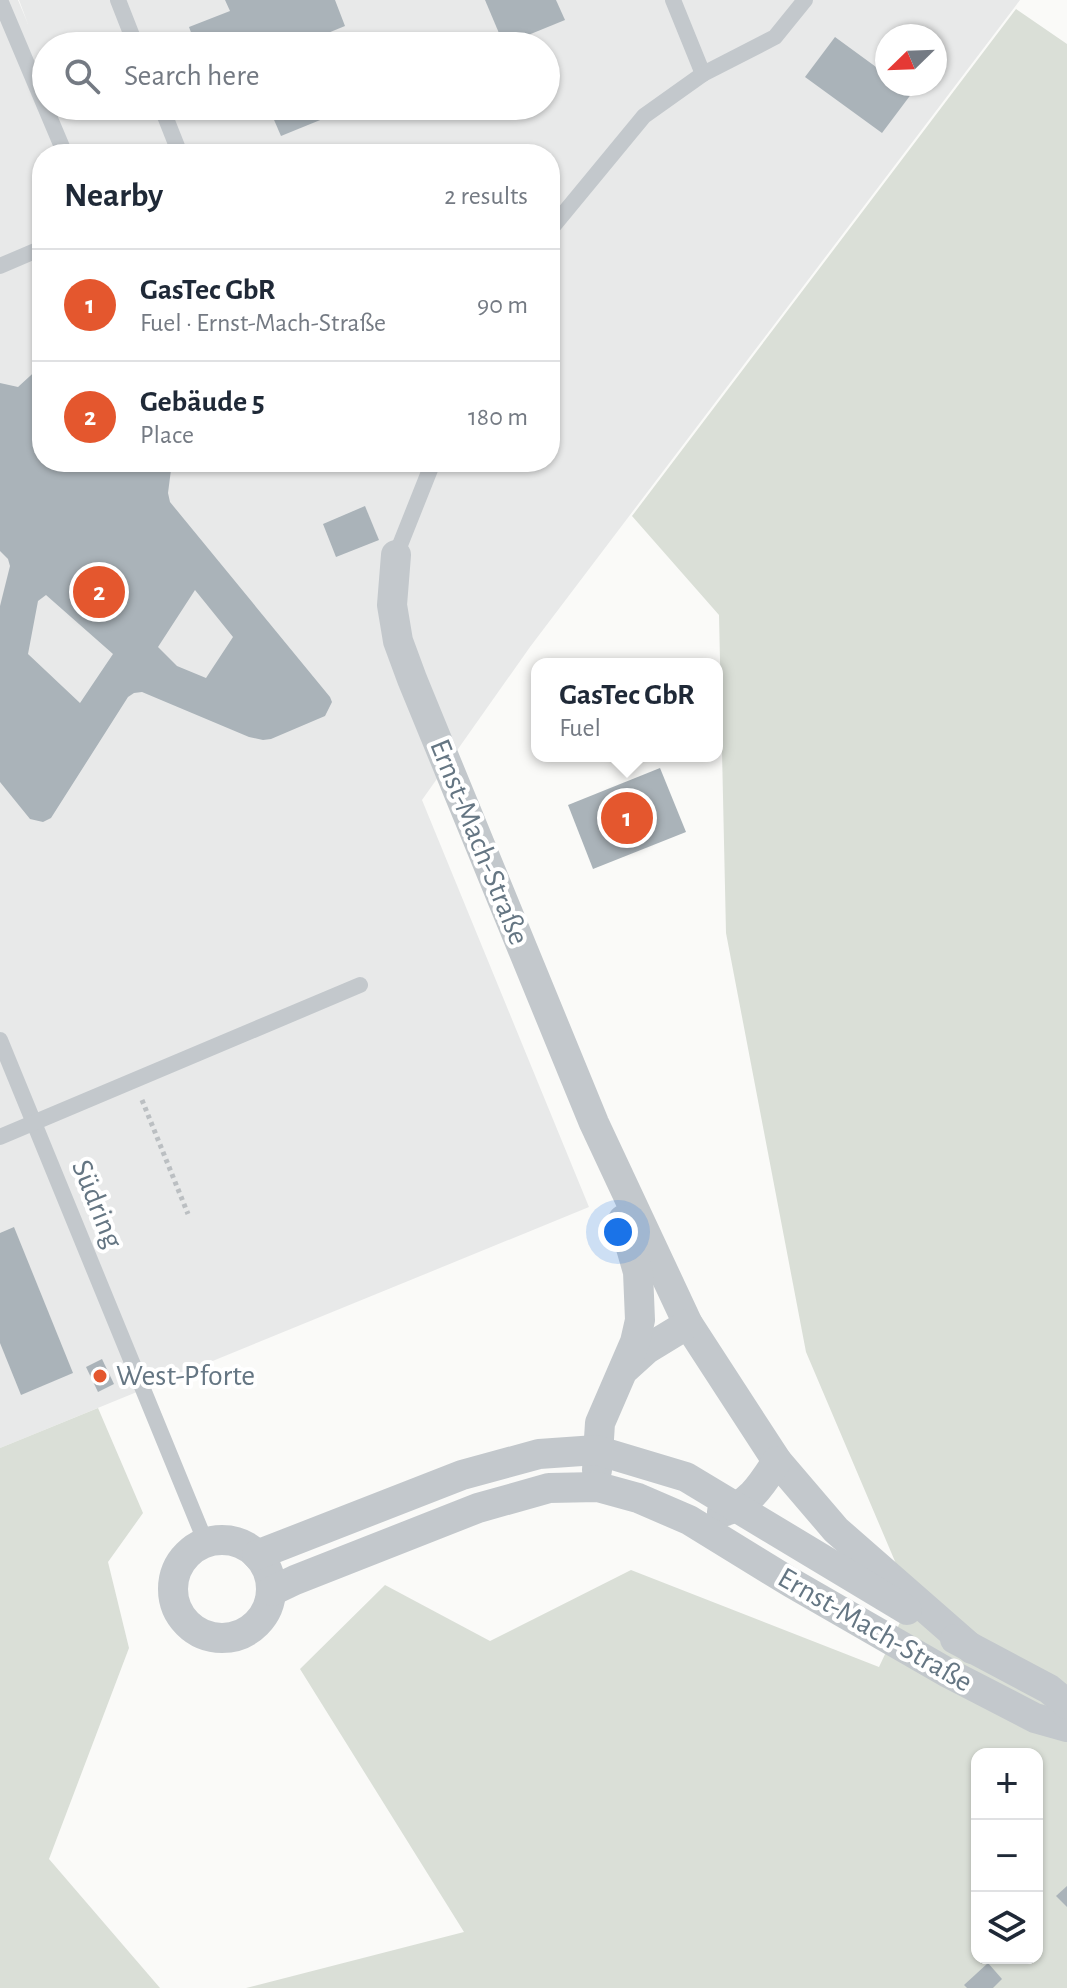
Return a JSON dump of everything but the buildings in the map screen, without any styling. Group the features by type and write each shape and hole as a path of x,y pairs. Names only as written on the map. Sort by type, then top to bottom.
{"street":[{"name":"Ernst-Mach-Straße","path":"396,555 392,605 398,641 594,1123 688,1324 777,1461 836,1530 972,1649"},
{"name":"Ernst-Mach-Straße","path":"594,1123 638,1272 640,1320 635,1342 600,1423 596,1450 598,1487"},
{"name":"Ernst-Mach-Straße","path":"622,1372 647,1349 688,1324"},
{"name":"Ernst-Mach-Straße","path":"257,1555 462,1475 539,1454 596,1450 686,1477 972,1649 1049,1689 1067,1704"},
{"path":"689,1520 738,1508 759,1489 777,1461"},
{"name":"Ernst-Mach-Straße","path":"272,1591 478,1508 549,1488 598,1487 638,1498 689,1520 948,1673 1035,1718 1067,1727"},
{"path":"233,1541 257,1555 270,1578 272,1591 263,1617 243,1634 228,1639 212,1638 197,1632 185,1621 176,1608 173,1592 181,1562 192,1550 206,1543 233,1541"}],"lane":[{"path":"0,0 32,76"},
{"path":"118,0 131,32"},
{"path":"673,0 703,74"},
{"path":"560,218 644,116 703,74 775,37 805,0"},
{"path":"51,120 61,144"},
{"path":"167,120 176,144"},
{"path":"0,266 32,252"},
{"path":"396,555 429,472"},
{"path":"0,1137 360,985"},
{"name":"Südring","path":"0,1040 206,1543"}],"path":[{"path":"134,1081 188,1214"}],"shaded area":[{"path":"0,0 18,0 28,24 19,0 1020,0 530,647 422,800 589,1207 0,1448"},
{"path":"1016,9 1067,44 1067,1988 246,1988 464,1932 300,1669 385,1585 490,1641 631,1570 879,1667 911,1599 806,1352 726,933 723,658 720,658 719,615 632,516"},
{"path":"98,1408 143,1513 108,1562 129,1648 49,1859 160,1988 0,1988 0,1448"}],"place":[{"name":"Gebäude 5","path":"99,592"},
{"name":"GasTec GbR","path":"627,818"},
{"name":"West-Pforte","path":"100,1376"}]}
